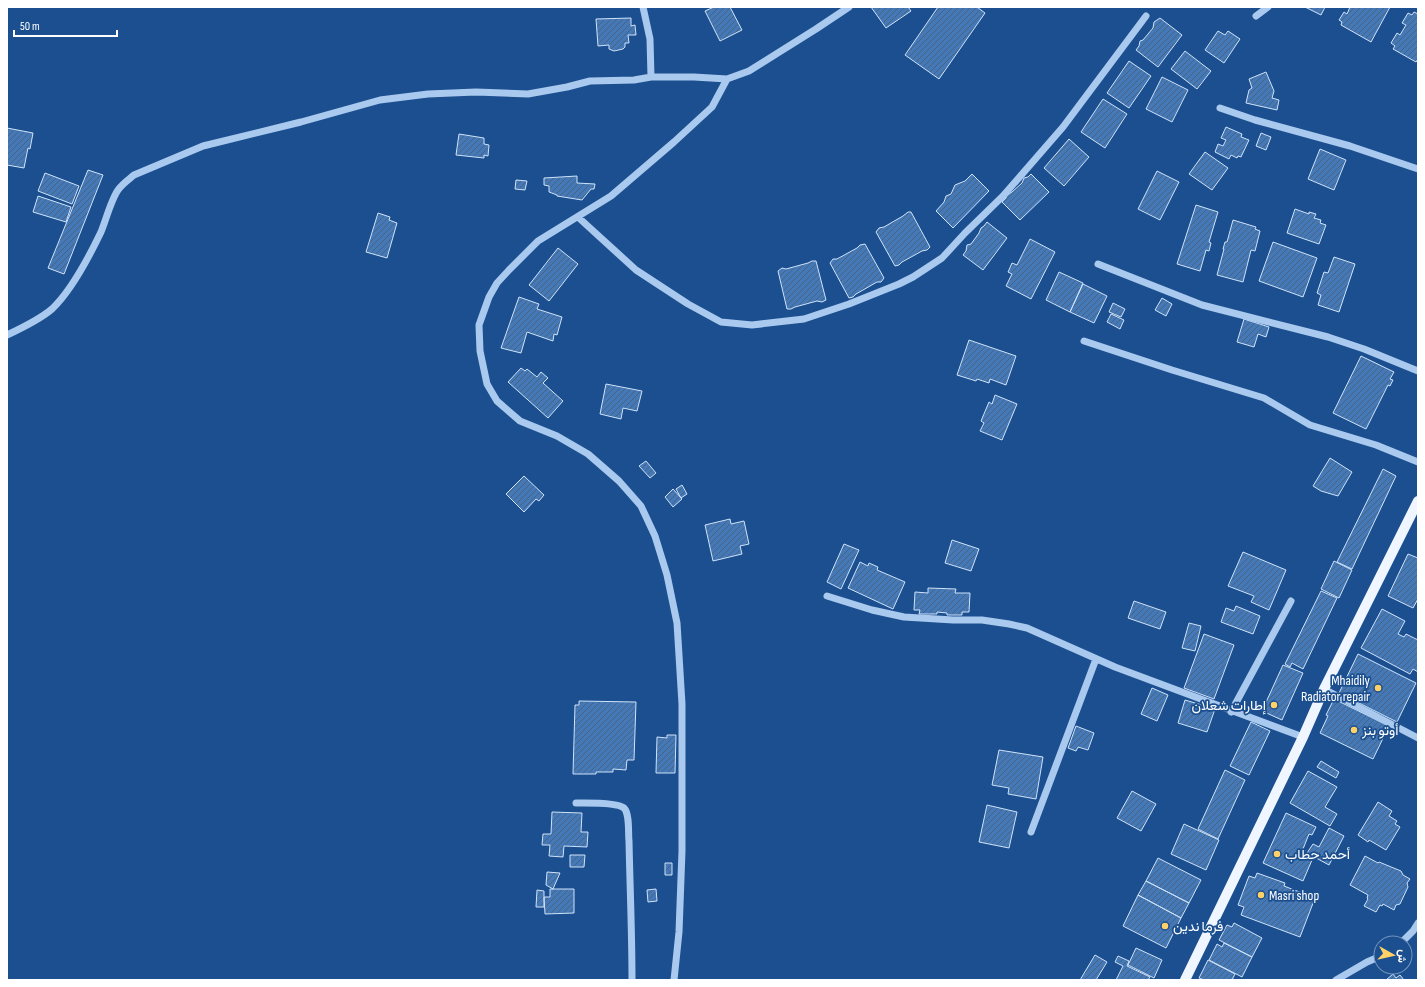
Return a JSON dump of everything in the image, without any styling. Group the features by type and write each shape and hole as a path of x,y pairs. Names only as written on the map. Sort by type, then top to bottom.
{"main road":[{"path":"1185,980 1303,737 1324,689 1418,501"}],"street":[{"path":"643,7 650,39 651,77"},
{"path":"7,335 34,321 52,309 64,295 78,276 101,233 118,190 125,182 148,169 203,146 301,122 380,100 436,93 476,92 528,94 590,81 634,80 651,77 727,79 749,71 816,29 838,10 849,7"},
{"path":"1256,16 1268,7"},
{"path":"578,218 636,270 688,304 720,322 752,325 804,319 849,304 899,284 913,277 942,258 1003,196 1063,128 1146,16"},
{"path":"674,980 679,932 682,858 682,704 676,623 667,575 655,536 641,506 619,481 588,454 557,436 520,421 497,401 487,384 480,351 479,326 489,297 497,283 538,241 578,218 611,196 712,107 727,79"},
{"path":"1220,108 1254,120 1350,146 1418,169"},
{"path":"1098,264 1202,305 1328,337 1364,349 1418,371"},
{"path":"1084,341 1172,370 1259,396 1310,425 1376,445 1418,462"},
{"path":"827,596 872,610 904,617 945,620 982,620 1027,628 1096,659 1231,712 1303,737"},
{"path":"1231,712 1291,601"},
{"path":"1031,832 1096,659"},
{"path":"1324,689 1418,738"},
{"path":"576,803 613,804 623,807 626,810 628,818 629,843 632,980"},
{"path":"1409,935 1418,923"},
{"path":"1336,980 1373,959"}],"building":[{"path":"714,7 730,7 742,30 720,41 705,11"},
{"path":"871,7 908,7 911,11 886,28"},
{"path":"938,7 977,7 985,13 939,79 905,55"},
{"path":"1305,7 1325,7 1321,15"},
{"path":"1350,7 1390,7 1371,42 1341,25 1342,22 1339,20 1344,12 1347,14"},
{"path":"1414,12 1418,14 1418,59 1416,62 1393,49 1395,46 1391,43 1397,33 1400,35 1406,25 1402,23 1408,13 1412,15"},
{"path":"631,18 631,26 635,25 636,35 628,35 629,43 625,43 625,47 623,49 614,51 609,49 609,45 598,46 596,19"},
{"path":"1160,18 1182,35 1158,67 1136,50 1140,41 1143,40 1153,28 1154,22"},
{"path":"1218,31 1225,35 1228,31 1240,39 1224,63 1205,50"},
{"path":"1185,51 1211,71 1197,89 1171,69"},
{"path":"1129,61 1151,76 1129,108 1107,93"},
{"path":"1266,72 1274,91 1272,98 1279,100 1277,110 1246,103 1249,90 1252,88 1249,79"},
{"path":"1162,77 1188,90 1172,122 1146,109"},
{"path":"1103,99 1127,114 1105,148 1081,132"},
{"path":"1226,127 1242,134 1241,137 1249,140 1241,157 1238,156 1237,158 1231,155 1229,159 1215,152 1218,144 1223,146 1226,140 1221,138"},
{"path":"7,128 33,133 24,168 7,165"},
{"path":"1261,133 1271,137 1266,150 1256,146"},
{"path":"459,134 484,138 484,144 489,145 488,156 484,155 484,158 456,155"},
{"path":"1069,139 1089,157 1064,186 1044,168"},
{"path":"1320,149 1346,160 1334,190 1308,179"},
{"path":"1205,152 1228,168 1212,190 1189,174"},
{"path":"88,170 103,175 64,274 48,268"},
{"path":"1157,171 1179,182 1160,220 1138,209"},
{"path":"45,173 79,186 72,204 38,191"},
{"path":"972,174 989,191 953,228 936,211 944,202 946,196 951,194 955,185 965,181"},
{"path":"1031,174 1049,192 1020,220 1002,202 1006,196 1022,183 1024,178"},
{"path":"577,176 577,183 595,184 594,189 591,189 582,200 557,196 549,192 549,186 544,185 544,178"},
{"path":"516,180 527,181 525,190 515,189"},
{"path":"38,196 71,207 66,222 33,212"},
{"path":"1196,205 1218,212 1209,242 1211,243 1209,251 1206,250 1200,271 1177,264"},
{"path":"1295,209 1309,214 1309,212 1316,214 1314,218 1321,220 1320,223 1326,225 1319,244 1287,233"},
{"path":"908,212 911,212 930,247 927,250 922,251 895,266 876,232 879,228 884,227"},
{"path":"378,213 390,217 389,220 397,223 387,258 366,252"},
{"path":"1233,220 1256,227 1255,229 1260,231 1255,251 1251,250 1243,282 1217,275 1225,242 1227,242"},
{"path":"987,222 1007,238 983,270 963,255 966,251 967,245 971,244 981,228"},
{"path":"1030,239 1055,252 1031,299 1006,286 1012,274 1008,272 1012,263 1017,265"},
{"path":"1273,242 1317,258 1303,297 1259,281"},
{"path":"865,244 884,278 881,282 877,282 849,298 830,263 833,259 837,259 860,245"},
{"path":"558,248 578,264 549,301 529,285"},
{"path":"1334,257 1355,264 1339,312 1318,305 1321,295 1317,293 1324,272 1328,273"},
{"path":"816,261 826,300 787,309 778,271 782,268 786,269"},
{"path":"1059,272 1083,283 1070,312 1046,300"},
{"path":"1083,284 1107,296 1094,323 1070,312"},
{"path":"519,297 539,304 537,309 562,317 557,335 554,334 553,341 527,332 521,353 501,348"},
{"path":"1162,298 1172,304 1166,316 1155,310"},
{"path":"1113,303 1125,309 1121,317 1109,312"},
{"path":"1111,314 1124,320 1120,329 1107,322"},
{"path":"1244,319 1269,327 1266,337 1258,334 1254,347 1237,342"},
{"path":"969,340 1016,356 1006,385 990,379 989,383 977,379 976,381 957,375"},
{"path":"1361,356 1394,372 1390,379 1393,380 1390,386 1388,385 1366,429 1333,413"},
{"path":"521,368 525,371 527,369 537,377 541,372 548,378 543,383 563,401 548,418 508,382"},
{"path":"606,384 642,391 637,411 623,408 621,419 600,414"},
{"path":"995,395 1017,404 1002,440 980,431 984,423 981,421 989,402 992,404"},
{"path":"1330,458 1352,472 1338,496 1321,491 1313,486"},
{"path":"646,461 656,473 650,478 639,466"},
{"path":"1383,469 1396,476 1352,569 1337,562"},
{"path":"524,476 544,495 539,501 536,499 524,512 506,494"},
{"path":"682,485 687,494 681,498 676,489"},
{"path":"673,489 682,499 673,507 665,497"},
{"path":"730,519 731,524 744,521 749,544 740,546 742,554 713,561 705,525"},
{"path":"952,540 979,549 971,571 945,563"},
{"path":"844,544 859,550 841,589 827,582"},
{"path":"1243,552 1286,570 1269,610 1251,602 1254,596 1228,586"},
{"path":"1408,554 1418,558 1418,599 1413,608 1388,596"},
{"path":"1334,561 1352,570 1339,598 1321,589"},
{"path":"860,562 868,566 869,563 878,567 877,570 905,582 893,609 848,588"},
{"path":"928,588 956,589 955,593 970,593 969,612 962,612 962,615 947,615 947,613 937,612 937,614 919,614 920,610 914,610 915,592 928,593"},
{"path":"1321,591 1337,598 1303,669 1292,663 1290,667 1285,664"},
{"path":"1134,601 1166,612 1160,629 1128,618"},
{"path":"1236,606 1260,616 1253,634 1221,622 1226,608 1234,611"},
{"path":"1382,609 1405,621 1398,634 1404,637 1406,634 1418,640 1418,672 1413,669 1410,674 1361,648"},
{"path":"1189,623 1201,626 1195,651 1182,648"},
{"path":"1204,634 1234,645 1214,699 1184,688"},
{"name":"Mhaidily Radiator repair","path":"1358,654 1416,683 1397,722 1339,693"},
{"path":"1283,665 1303,673 1282,720 1262,711"},
{"path":"1152,688 1168,695 1157,721 1141,714"},
{"name":"أوتو بنز","path":"1334,699 1389,726 1373,759 1320,733 1328,716 1326,715"},
{"path":"1185,700 1215,709 1207,732 1178,723"},
{"path":"579,701 636,702 634,760 627,760 626,770 613,769 613,772 573,774 575,705 579,705"},
{"path":"1251,722 1270,731 1249,775 1230,766"},
{"path":"1076,726 1094,733 1088,750 1078,747 1076,751 1068,748"},
{"path":"667,735 676,735 675,773 656,773 657,737 667,738"},
{"path":"999,750 1043,757 1036,799 1008,794 1009,788 992,785"},
{"path":"1321,761 1339,772 1336,778 1317,767"},
{"path":"1225,770 1245,780 1218,839 1198,829"},
{"path":"1308,771 1337,787 1325,807 1337,814 1330,826 1290,803"},
{"path":"1132,791 1156,804 1141,831 1117,818"},
{"path":"1378,802 1392,811 1389,816 1397,821 1395,824 1400,827 1386,850 1369,840 1368,842 1358,835"},
{"path":"987,805 1017,812 1009,848 979,842"},
{"path":"552,812 582,813 581,832 588,832 587,847 564,846 563,857 549,856 550,845 542,845 543,834 551,834"},
{"path":"1286,813 1316,827 1312,835 1309,834 1303,849 1305,850 1303,856 1312,860 1303,881 1263,863"},
{"path":"1184,824 1219,840 1206,870 1171,854"},
{"path":"1329,828 1344,836 1329,865 1307,853 1313,844 1319,847"},
{"path":"570,855 585,855 584,867 570,867"},
{"path":"1365,856 1378,863 1379,862 1401,871 1403,875 1410,879 1407,883 1408,887 1400,904 1396,905 1394,910 1383,904 1382,906 1380,905 1376,912 1364,906 1368,899 1368,895 1350,885"},
{"path":"1158,858 1201,880 1189,903 1146,881"},
{"path":"665,863 672,863 672,875 665,875"},
{"path":"547,872 560,873 553,889 546,885"},
{"path":"1257,873 1285,883 1284,886 1315,898 1300,937 1241,915 1244,907 1238,905 1249,876 1255,878"},
{"path":"1146,881 1189,903 1181,918 1138,895"},
{"path":"550,889 574,889 574,913 545,914 544,897 550,897"},
{"path":"656,889 657,901 648,902 647,890"},
{"path":"537,890 544,891 544,907 536,907"},
{"path":"1138,895 1181,918 1166,948 1123,926"},
{"path":"1234,923 1262,938 1252,957 1219,940 1227,925 1232,927"},
{"path":"1224,943 1252,957 1242,977 1209,960 1217,944 1222,947"},
{"path":"1136,948 1162,960 1154,978 1128,965"},
{"path":"1095,955 1107,962 1096,980 1080,980"},
{"path":"1118,956 1129,961 1127,966 1150,977 1148,980 1116,980 1123,966 1115,962"},
{"path":"1208,960 1235,974 1232,980 1204,980 1199,978"},
{"path":"1392,975 1396,978 1400,975 1404,980 1386,980"}],"place":[{"name":"Mhaidily Radiator repair","path":"1378,688"},
{"name":"إطارات شعلان","path":"1274,705"},
{"name":"أوتو بنز","path":"1354,730"},
{"name":"أحمد حطاب","path":"1277,854"},
{"name":"Masri shop","path":"1261,895"},
{"name":"فرما ندين","path":"1165,926"}]}
